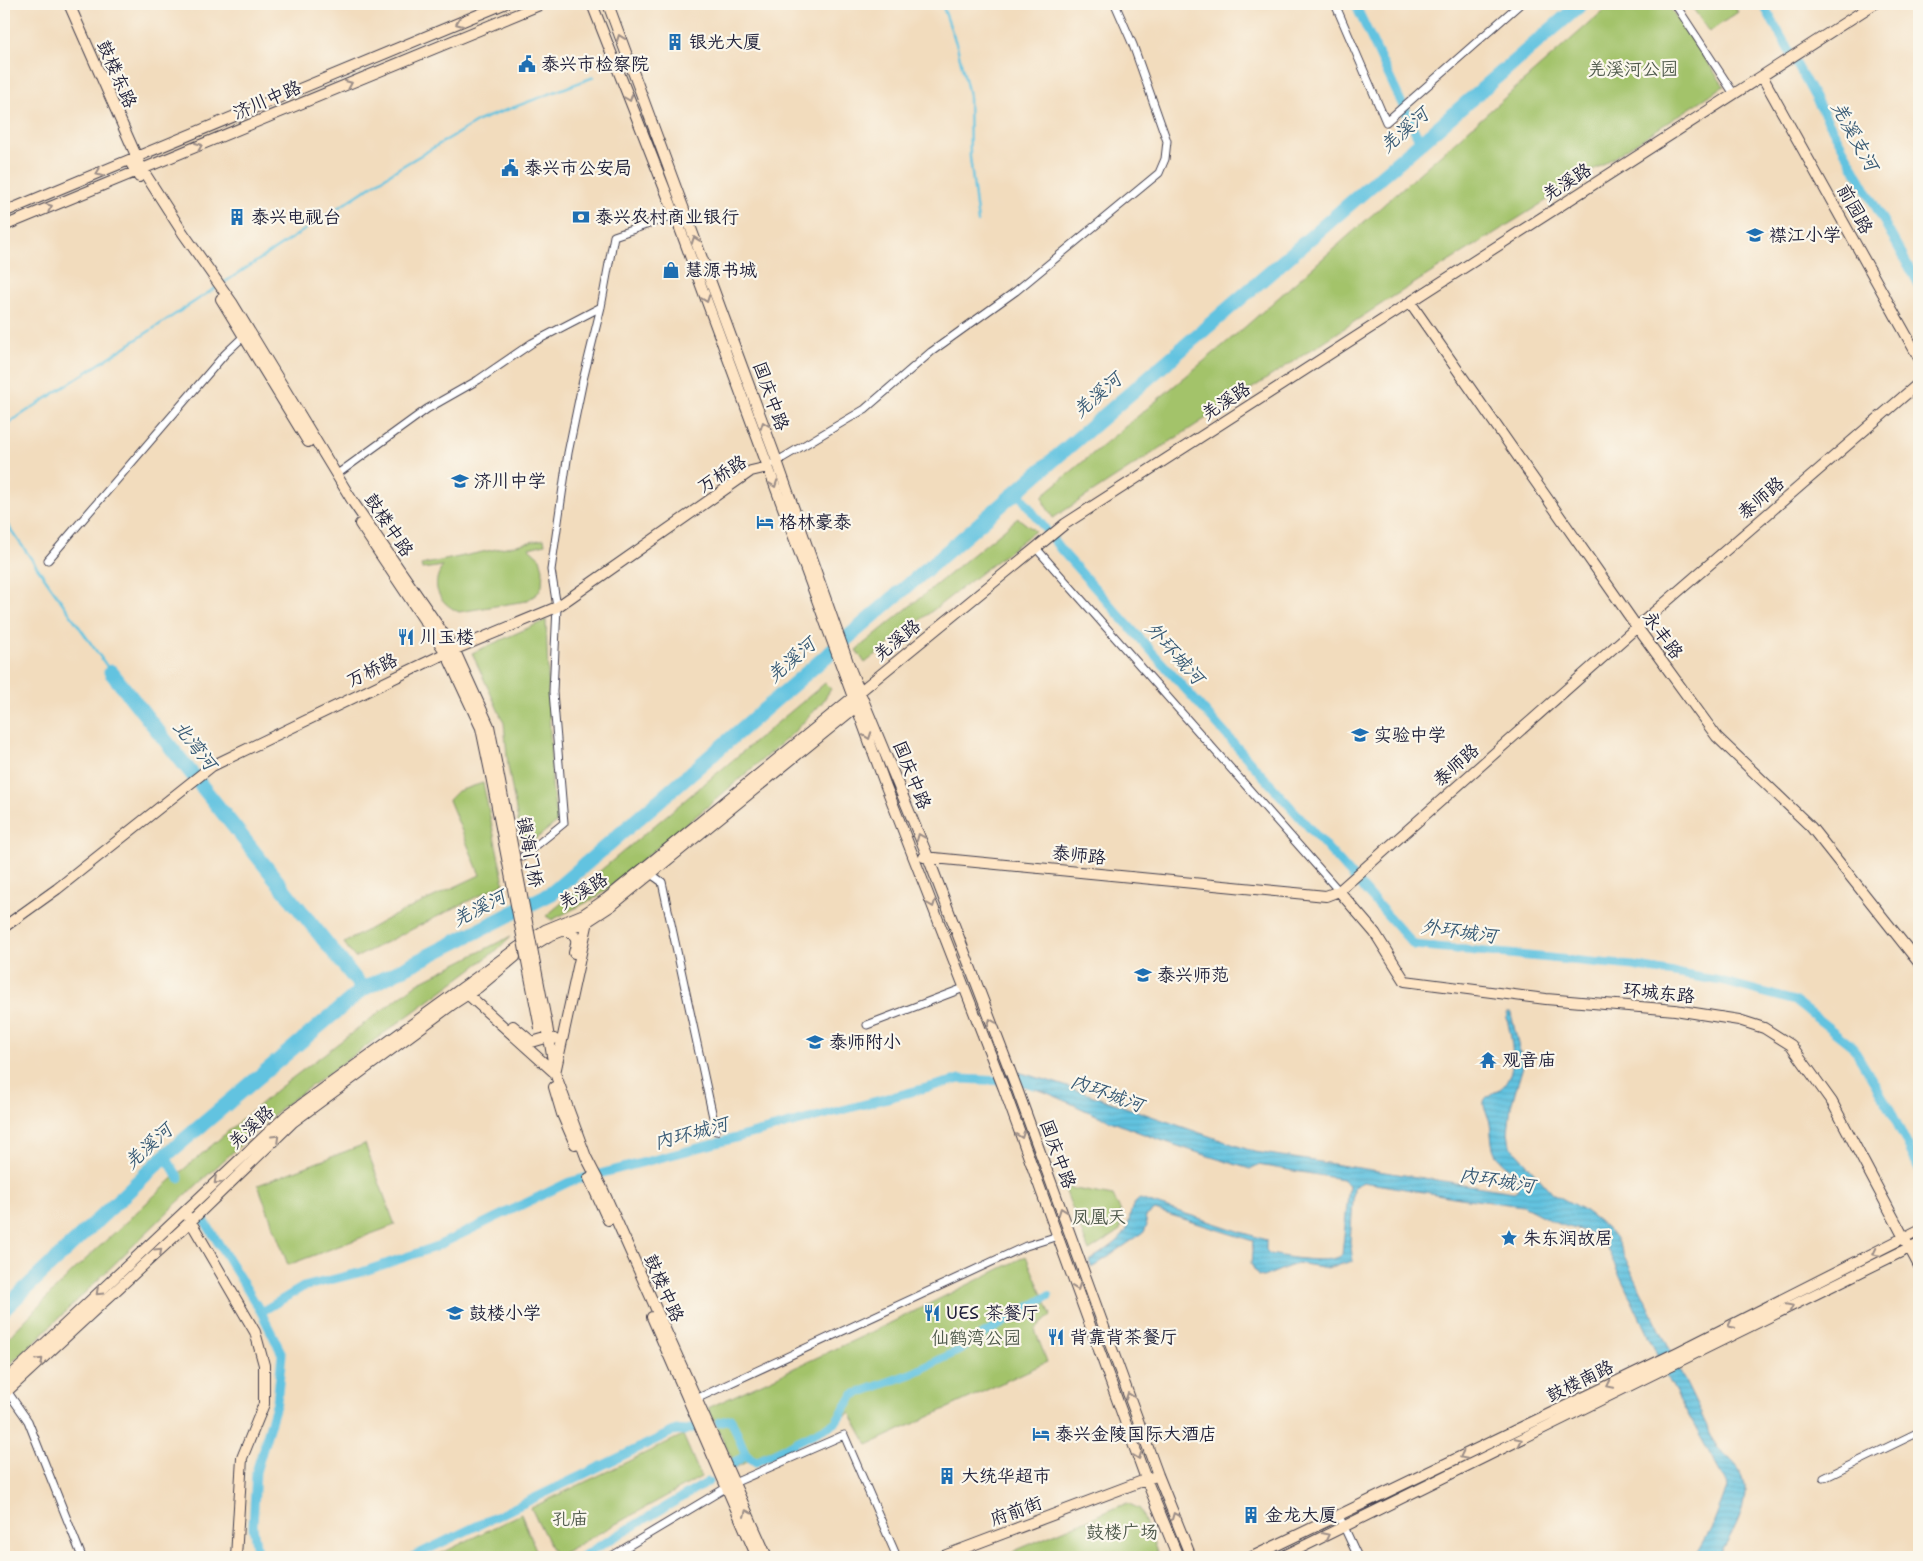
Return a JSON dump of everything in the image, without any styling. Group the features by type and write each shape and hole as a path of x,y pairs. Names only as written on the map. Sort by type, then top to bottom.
{"street":[{"name":"鼓楼东路","path":"69,4 133,159 180,236"},
{"name":"济川中路","path":"4,212 504,4"},
{"name":"济川中路","path":"4,226 542,4"},
{"name":"国庆中路","path":"592,4 675,216 768,467 823,604 913,856 1004,1089 1146,1479 1178,1557"},
{"name":"国庆中路","path":"608,4 777,460 823,604"},
{"path":"768,467 864,409 931,352 1016,291 1159,173 1165,159 1167,141 1133,44 1115,4"},
{"path":"1335,4 1386,122 1520,4"},
{"path":"1675,4 1734,94"},
{"name":"羌溪路","path":"5,1388 184,1212 287,1115 520,954 549,936 566,930 586,918 606,899 647,871 858,699 1065,524 1874,4"},
{"name":"前园路","path":"1766,74 1919,358"},
{"path":"522,857 564,823 553,692 557,607 552,570 560,509 583,380 601,307 614,236 675,216"},
{"name":"鼓楼中路","path":"180,236 229,305 450,651 489,726 495,774"},
{"name":"永丰路","path":"1410,302 1637,627 1717,737 1811,827 1919,962"},
{"path":"336,475 426,409 478,380 532,344 601,307"},
{"path":"48,560 225,354 246,334 330,478 450,651"},
{"name":"泰师路","path":"913,856 1326,896 1342,888 1364,869 1637,627 1919,383"},
{"name":"万桥路","path":"4,926 57,889 212,766 450,651 557,607 751,471 768,467"},
{"path":"1036,548 1342,888"},
{"name":"国庆中路","path":"858,699 928,857 1017,1089 1158,1475 1191,1557"},
{"name":"镇海门桥","path":"495,774 544,1033 562,1114 591,1174"},
{"path":"647,871 662,882 716,1131"},
{"name":"环城东路","path":"1342,888 1376,933 1405,981 1546,999 1675,1010 1740,1020 1764,1028 1791,1045 1832,1102 1906,1243"},
{"path":"552,1070 586,918"},
{"name":"羌溪路","path":"5,1388 190,1222 293,1122 468,989 517,948 545,930 586,918"},
{"path":"468,989 532,1042 544,1033 558,1038 577,941 573,933 566,930"},
{"path":"867,1025 964,988"},
{"path":"468,989 552,1070"},
{"path":"591,1174 730,1486 757,1557"},
{"name":"鼓楼中路","path":"591,1174 696,1399 730,1486 767,1557"},
{"path":"184,1212 255,1332 264,1365 264,1404 242,1458 236,1557"},
{"name":"鼓楼南路","path":"1282,1557 1343,1528 1906,1243 1919,1230"},
{"path":"696,1399 1026,1246 1058,1236"},
{"path":"1906,1243 1919,1266"},
{"name":"鼓楼南路","path":"1906,1243 1919,1243"},
{"name":"鼓楼南路","path":"1252,1557 1656,1369"},
{"path":"5,1388 28,1420 82,1557"},
{"path":"1824,1478 1919,1432"},
{"path":"610,1557 730,1486 844,1435 897,1557"},
{"name":"府前街","path":"941,1557 1158,1475"},
{"path":"1339,1516 1358,1557"}],"green space":[{"name":"羌溪河公园","path":"1611,4 1667,4 1724,86 1383,303 1053,518 1044,503 1043,495 1245,327"},
{"path":"1690,4 1733,4 1738,12 1709,32"},
{"path":"1018,518 1035,531 865,663 856,650"},
{"path":"544,539 545,544 529,548 540,558 543,569 542,586 537,594 526,601 459,612 446,604 438,593 437,580 443,566 422,569 421,565"},
{"path":"546,620 552,786 557,822 523,849 508,766 504,723 472,653"},
{"path":"825,683 831,689 821,704 791,735 707,807 597,897 552,920 546,916"},
{"path":"483,783 504,883 355,958 344,943 387,919 480,875 449,800 458,791"},
{"path":"511,936 497,950 282,1107 177,1203 26,1350 4,1369 4,1342 71,1273 170,1181 279,1088 418,983"},
{"path":"365,1144 395,1225 288,1265 258,1185"},
{"name":"凤凰天","path":"1064,1187 1113,1196 1123,1216 1120,1231 1089,1251"},
{"name":"仙鹤湾公园","path":"1026,1256 1051,1315 1035,1330 1047,1362 868,1445 850,1413 736,1467 708,1408 874,1331"},
{"name":"孔庙","path":"683,1435 701,1477 556,1557 531,1508"},
{"name":"鼓楼广场","path":"1127,1503 1140,1509 1159,1557 1000,1557"},
{"path":"521,1514 539,1557 434,1557"}],"water":[{"path":"1506,1013 1511,1013 1523,1066 1511,1106 1508,1133 1510,1145 1552,1193 1582,1209 1606,1227 1615,1237 1717,1447 1735,1464 1743,1477 1745,1497 1739,1518 1718,1557 1695,1557 1711,1529 1727,1488 1726,1483 1670,1382 1605,1244 1594,1234 1558,1224 1523,1206 1363,1182 1354,1187 1350,1242 1353,1261 1327,1268 1298,1263 1263,1277 1258,1276 1251,1264 1253,1241 1155,1210 1145,1216 1147,1225 1144,1232 1092,1268 1089,1261 1124,1234 1131,1210 1140,1199 1266,1240 1266,1250 1270,1254 1318,1260 1336,1258 1342,1255 1349,1185 1342,1179 1258,1165 1250,1169 1171,1144 1132,1130 1051,1094 1023,1086 1018,1072 1056,1083 1255,1152 1514,1192 1518,1189 1519,1183 1514,1174 1495,1153 1492,1145 1490,1123 1484,1104 1489,1095 1503,1087 1512,1068 1512,1049"}],"waterway":[{"path":"942,4 957,46 969,95 970,157 978,222"},
{"path":"1355,4 1420,142"},
{"name":"羌溪河","path":"4,1309 165,1156 363,989 552,893 1581,4"},
{"name":"羌溪支河","path":"1763,4 1919,285"},
{"path":"222,284 399,168 480,120 594,77"},
{"path":"4,426 217,287"},
{"name":"外环城河","path":"1016,490 1061,550 1414,945 1633,966 1721,981 1795,1001 1852,1046 1890,1109 1919,1169"},
{"name":"北湾河","path":"4,520 111,672"},
{"name":"北湾河","path":"111,672 363,989"},
{"name":"内环城河","path":"261,1312 303,1287 362,1272 435,1247 569,1182 960,1079 1027,1082 1033,1085"},
{"path":"165,1156 179,1178"},
{"path":"201,1215 261,1312 282,1354 277,1402 256,1472 253,1527 258,1557"},
{"path":"719,1422 731,1419 746,1455 756,1462 835,1423 853,1395 913,1373 960,1350 1048,1296"},
{"path":"412,1557 676,1430 684,1431 693,1428"},
{"path":"731,1465 746,1455"},
{"path":"581,1557 708,1482"}],"place":[{"name":"银光大厦","path":"675,42"},
{"name":"泰兴市检察院","path":"527,64"},
{"name":"泰兴市公安局","path":"510,168"},
{"name":"泰兴电视台","path":"237,217"},
{"name":"泰兴农村商业银行","path":"581,217"},
{"name":"襟江小学","path":"1755,235"},
{"name":"慧源书城","path":"671,270"},
{"name":"济川中学","path":"460,481"},
{"name":"格林豪泰","path":"765,522"},
{"name":"川玉楼","path":"406,637"},
{"name":"实验中学","path":"1360,735"},
{"name":"泰兴师范","path":"1143,975"},
{"name":"泰师附小","path":"815,1042"},
{"name":"观音庙","path":"1488,1060"},
{"name":"朱东润故居","path":"1509,1238"},
{"name":"鼓楼小学","path":"455,1313"},
{"name":"UES 茶餐厅","path":"932,1313"},
{"name":"背靠背茶餐厅","path":"1056,1337"},
{"name":"泰兴金陵国际大酒店","path":"1041,1434"},
{"name":"大统华超市","path":"947,1476"},
{"name":"金龙大厦","path":"1251,1515"}]}
